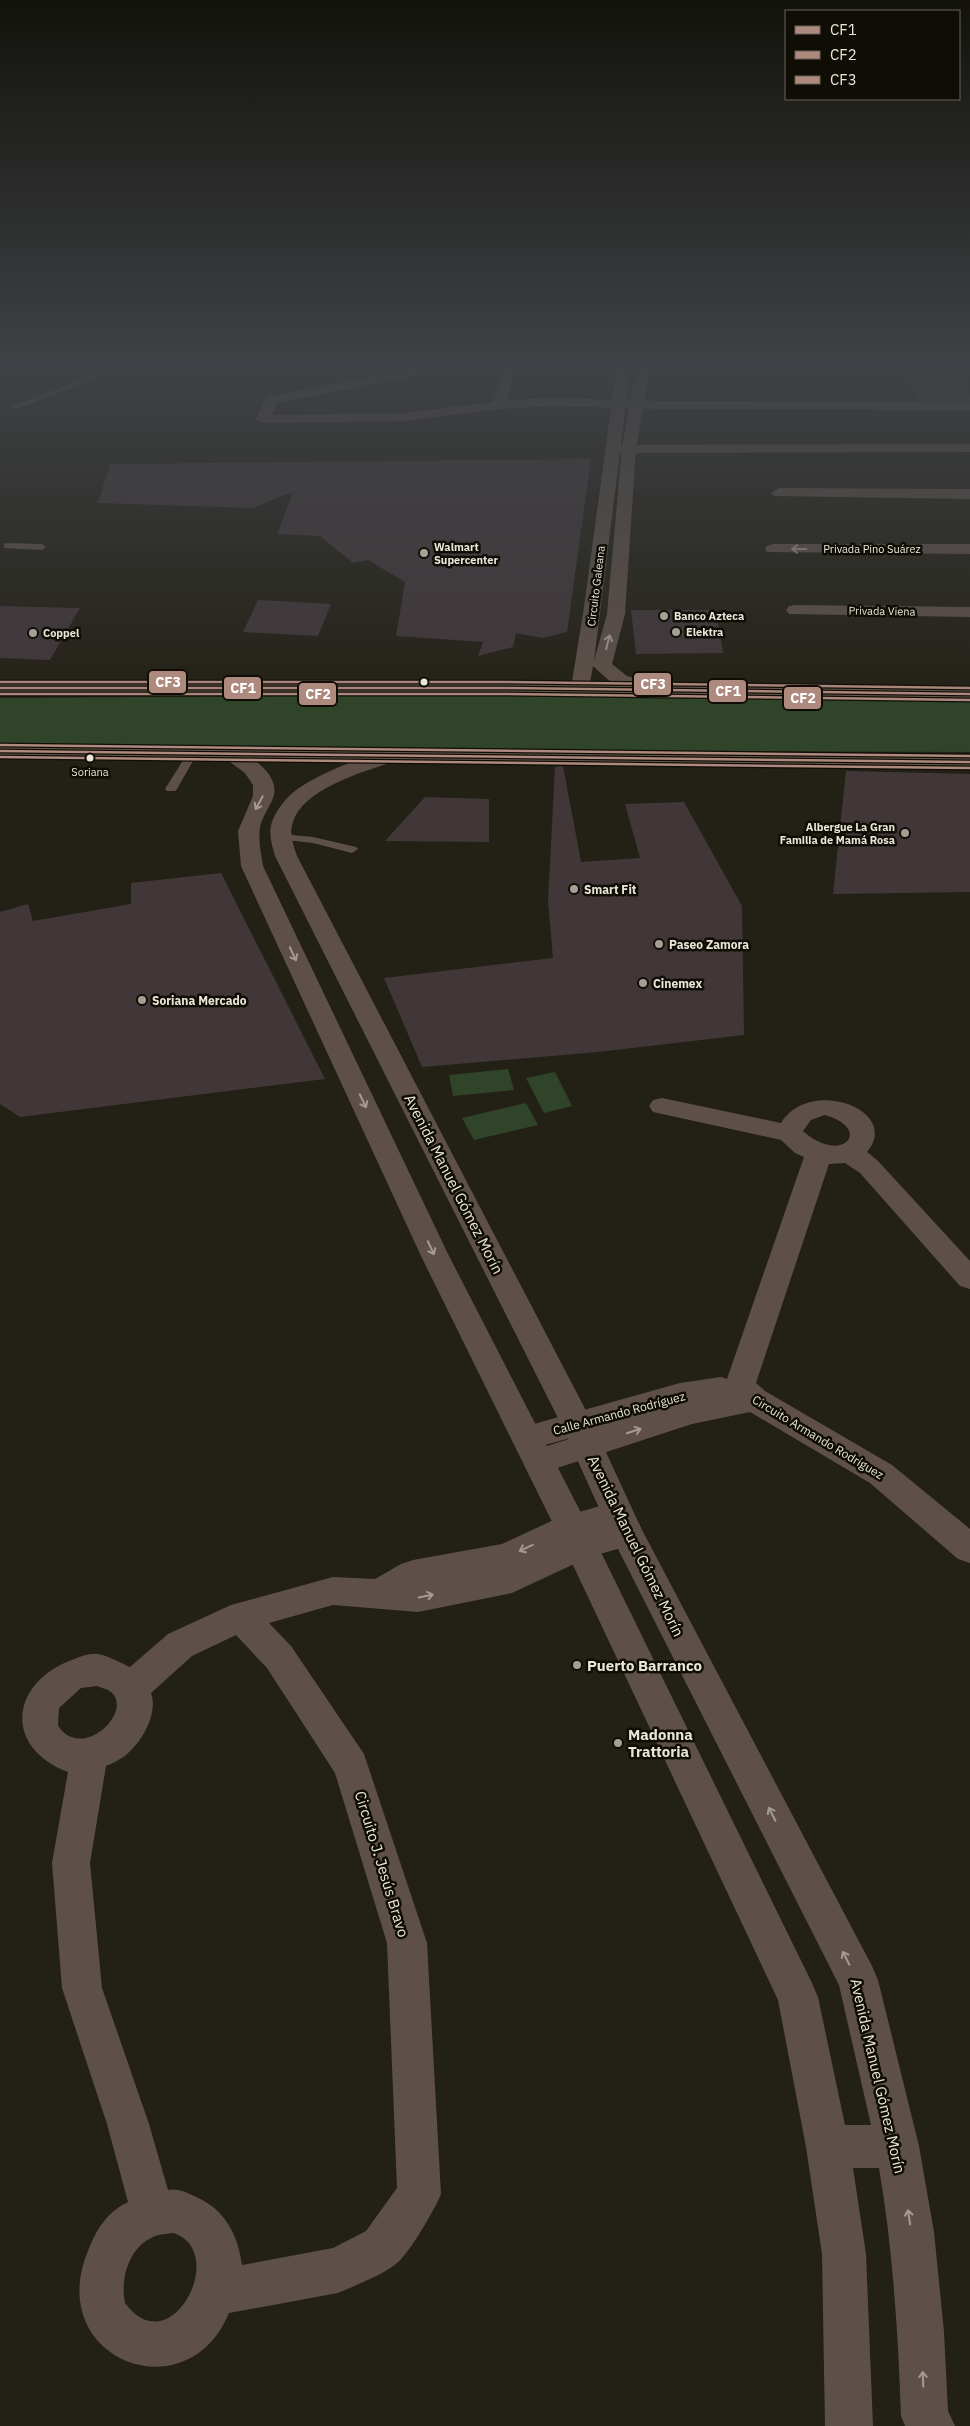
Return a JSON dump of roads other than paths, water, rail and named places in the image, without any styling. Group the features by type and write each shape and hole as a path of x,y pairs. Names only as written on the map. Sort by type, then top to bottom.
{"main road":[{"path":"0,688 580,688 970,694"},
{"path":"0,751 970,762"}],"street":[{"name":"Circuito Galeana","path":"580,688 593,613 609,477"},
{"name":"Circuito Galeana","path":"626,477 616,614 602,665 620,680 654,690"},
{"path":"779,493 970,494"},
{"name":"Privada Pino Suárez","path":"773,549 970,549"},
{"name":"Privada Viena","path":"795,610 970,612"},
{"path":"593,613 616,614"},
{"path":"230,754 256,773 263,784 264,793 252,817 248,833 252,866 436,1256 576,1537 798,1997 828,2147 844,2254 849,2426"},
{"path":"281,836 283,819 293,803 315,787 341,774 392,756"},
{"name":"Avenida Manuel Gómez Morín","path":"281,836 293,873 582,1435 623,1523 858,1980 897,2146 913,2242 921,2332 924,2416 931,2426"},
{"path":"662,1106 789,1133 809,1149 830,1155 849,1152 863,1141 864,1134 856,1119 837,1109 820,1108 804,1111 797,1116 789,1133"},
{"path":"849,1152 870,1166 970,1279"},
{"name":"Circuito Armando Rodríguez","path":"819,1153 747,1393 881,1474 970,1549"},
{"name":"Calle Armando Rodríguez","path":"533,1449 582,1435 692,1412 747,1393"},
{"path":"131,1689 180,1645 241,1616 333,1591 418,1597 512,1579 576,1537 623,1523"},
{"name":"Circuito J. Jesús Bravo","path":"216,2293 338,2270 382,2247 419,2194 407,1943 351,1766 279,1657 241,1616"},
{"path":"98,1670 111,1673 123,1679 131,1689 135,1711 124,1734 115,1744 89,1755 74,1755 60,1752 42,1734 39,1722 41,1708 47,1695 63,1680 84,1671 98,1670"},
{"path":"89,1755 71,1863 82,1988 128,2124 153,2213"},
{"path":"828,2147 897,2146"},
{"path":"174,2211 192,2217 207,2230 216,2248 220,2270 216,2293 207,2313 193,2330 174,2341 155,2346 136,2343 120,2333 108,2317 101,2297 102,2276 108,2255 119,2236 136,2222 153,2213 174,2211"}],"lane":[{"path":"7,546 42,547"},
{"path":"170,789 192,754"},
{"path":"281,836 313,840 352,849"}],"place":[{"name":"Walmart Supercenter","path":"424,553"},
{"name":"Banco Azteca","path":"664,616"},
{"name":"Elektra","path":"676,632"},
{"name":"Coppel","path":"33,633"},
{"name":"Soriana","path":"90,758"},
{"name":"Albergue La Gran Familia de Mamá Rosa","path":"905,833"},
{"name":"Smart Fit","path":"574,889"},
{"name":"Paseo Zamora","path":"659,944"},
{"name":"Cinemex","path":"643,983"},
{"name":"Soriana Mercado","path":"142,1000"},
{"name":"Puerto Barranco","path":"577,1665"},
{"name":"Madonna Trattoria","path":"618,1743"}]}
